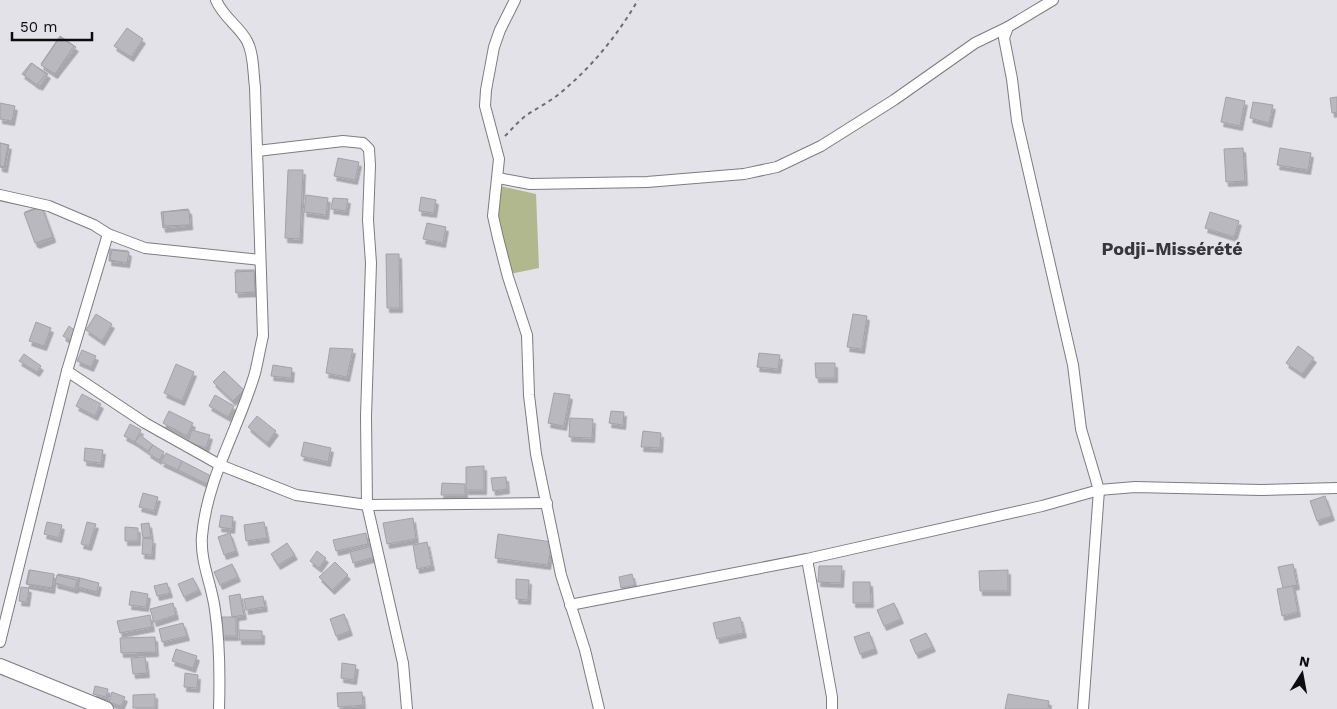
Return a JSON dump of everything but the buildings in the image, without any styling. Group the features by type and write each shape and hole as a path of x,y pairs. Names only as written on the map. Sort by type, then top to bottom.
{"street":[{"path":"216,0 225,16 246,40 250,50 255,88 263,336 255,374 206,507 202,535 201,553 216,617 219,644 219,709"},
{"path":"515,0 494,47 486,90 485,106 499,159 494,216 508,277 527,335 529,395 536,454 562,575 585,650 599,709"},
{"path":"498,178 530,184 647,182 744,174 777,167 821,146 894,100 974,43 1008,27 1053,0"},
{"path":"1008,27 1004,38 1012,79 1017,121 1074,365 1081,429 1099,490 1083,709"},
{"path":"256,151 343,141 364,143 368,149 370,165 368,220 371,263 366,416 367,505 403,663 407,709"},
{"path":"0,195 49,206 94,225 108,234 144,248 260,260"},
{"path":"0,642 67,371 108,234"},
{"path":"67,371 145,423 220,465 296,494 367,505 547,503"},
{"path":"570,605 807,558 1042,506 1099,490 1135,487 1261,490 1337,488"},
{"path":"807,558 832,697 832,709"},
{"path":"0,666 106,709"}],"path":[{"path":"496,145 522,119 557,96 574,82 621,29 638,0"}],"green space":[{"path":"500,186 536,194 539,268 510,274 497,219"}],"district":[{"name":"Podji-Missérété","path":"1172,249"}]}
